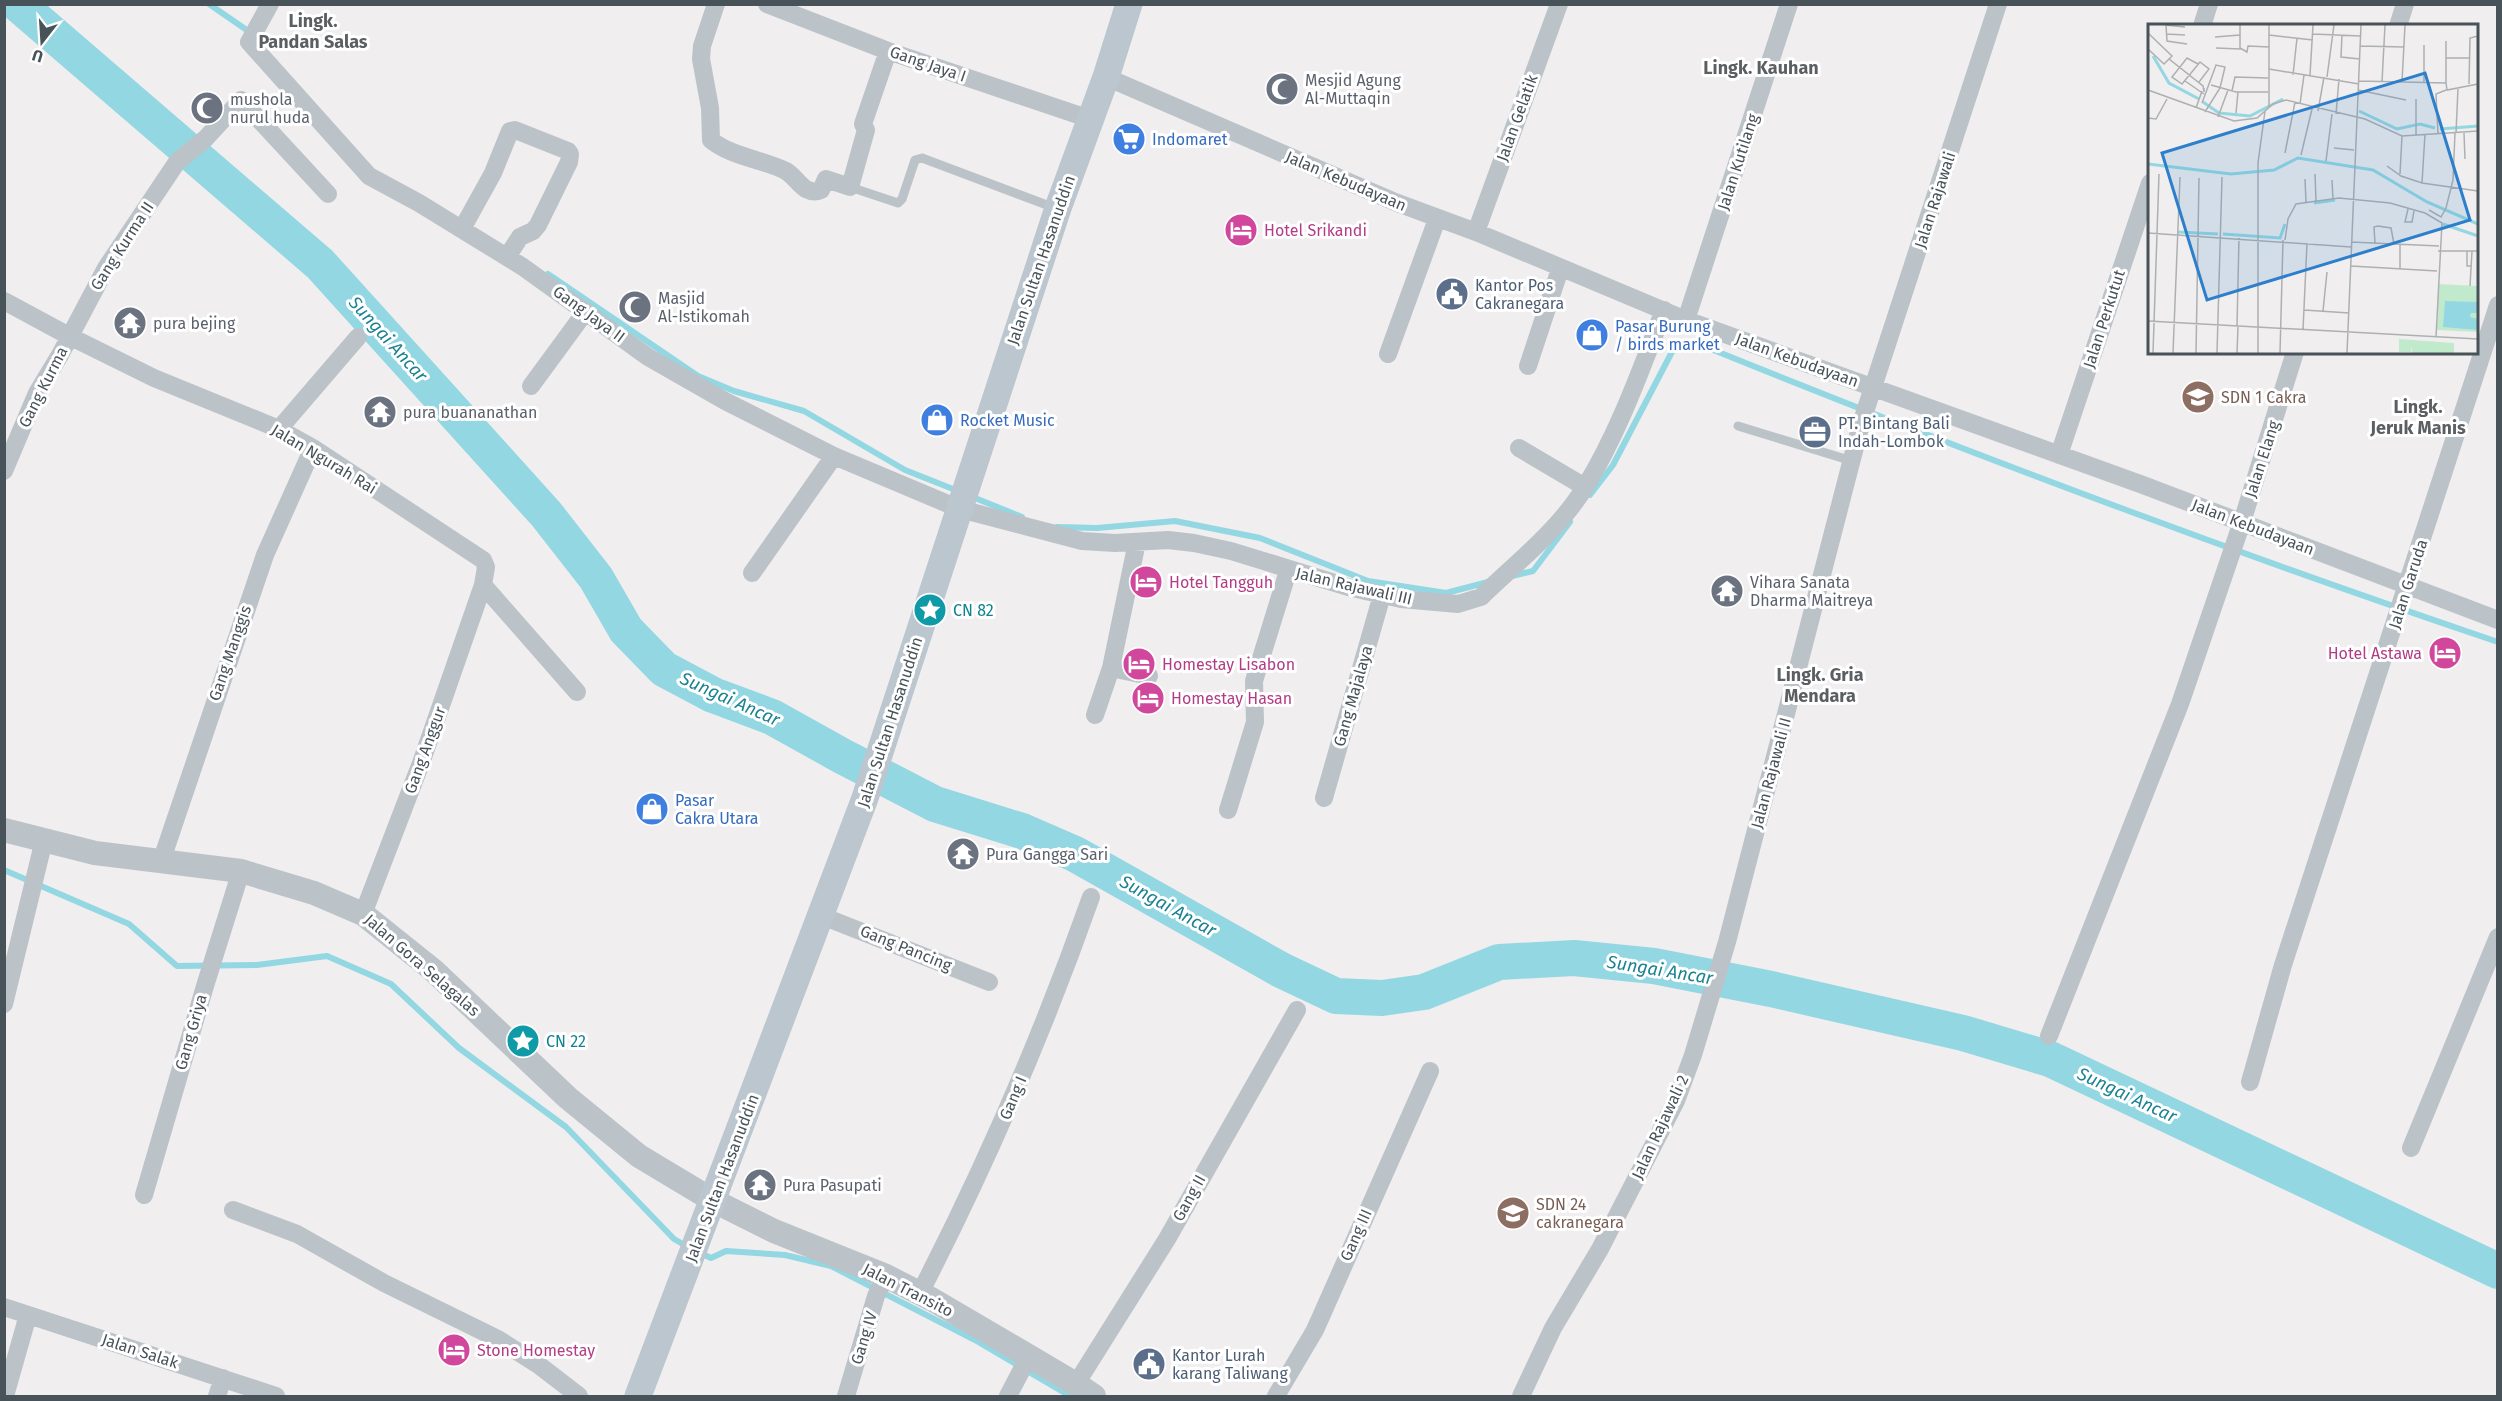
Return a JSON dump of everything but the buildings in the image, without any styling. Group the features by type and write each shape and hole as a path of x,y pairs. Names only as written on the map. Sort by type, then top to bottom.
{"main road":[{"name":"Jalan Sultan Hasanuddin","path":"638,1396 714,1201 865,798 971,469 1129,4"}],"street":[{"name":"Gang Jaya II","path":"270,4 252,35 264,56 369,176 465,221 508,256 648,357 669,369 834,456 961,505"},
{"path":"716,4 702,46 710,108 711,140 731,151 788,172 798,185 816,192 821,190 826,179 850,187 866,130 863,124 888,51"},
{"name":"Gang Jaya I","path":"767,4 888,51 1090,119"},
{"name":"Jalan Gelatik","path":"1476,232 1559,4"},
{"name":"Jalan Kutilang","path":"1686,320 1789,4"},
{"name":"Jalan Rajawali","path":"1872,392 1998,4"},
{"path":"2203,24 2209,4"},
{"path":"2399,24 2405,4"},
{"name":"Jalan Kebudayaan","path":"1106,77 1437,219 1476,232 1686,320 1872,392 2060,455 2407,589 2498,620"},
{"name":"Gang Kurma II","path":"69,336 106,268 180,159 205,139 241,100 328,194"},
{"path":"465,221 493,173 512,130 568,151 569,162 538,225 533,231 520,237 508,256"},
{"name":"Jalan Perkutut","path":"2060,455 2148,189"},
{"path":"1388,354 1437,219"},
{"path":"1528,366 1560,269"},
{"name":"Jalan Ngurah Rai","path":"4,301 69,336 199,398 279,429 313,448 483,560 486,571 483,585"},
{"name":"Jalan Garuda","path":"2250,1082 2283,965 2498,305"},
{"name":"Jalan Rajawali III","path":"961,505 1083,541 1168,540 1194,543 1231,551 1288,570 1382,595 1458,604 1481,597 1543,539 1585,488 1628,402 1664,310"},
{"path":"531,386 586,311"},
{"name":"Gang Kurma","path":"4,471 37,393 69,336"},
{"path":"279,429 358,337"},
{"name":"Jalan Elang","path":"2049,1036 2180,704 2228,563 2294,354"},
{"name":"Jalan Rajawali II","path":"1727,942 1861,424 1872,392"},
{"name":"Gang Manggis","path":"161,862 264,555 313,448"},
{"path":"1519,448 1585,488"},
{"path":"752,573 834,456"},
{"path":"1095,715 1112,668 1137,542"},
{"path":"1228,810 1256,722 1254,681 1288,570"},
{"path":"483,585 577,692"},
{"name":"Gang Anggur","path":"363,914 421,763 483,585"},
{"name":"Gang Majalaya","path":"1324,798 1382,595"},
{"path":"1112,668 1149,676"},
{"name":"Jalan Gora Selagalas","path":"4,830 95,854 241,871 314,893 363,914 433,970 567,1098 639,1156 714,1201"},
{"path":"4,1004 44,840"},
{"name":"Gang Griya","path":"144,1195 241,871"},
{"name":"Gang I","path":"920,1293 1000,1127 1061,980 1091,897"},
{"name":"Gang Pancing","path":"822,916 989,982"},
{"path":"2411,1148 2498,938"},
{"name":"Jalan Rajawali 2","path":"1521,1396 1553,1329 1600,1249 1676,1101 1710,1001 1727,942"},
{"name":"Gang II","path":"1085,1390 1167,1239 1297,1010"},
{"name":"Gang III","path":"1276,1396 1315,1329 1430,1071"},
{"name":"Jalan Transito","path":"714,1201 882,1284 920,1293 1085,1390"},
{"path":"233,1210 297,1234 384,1283 498,1339 540,1366 579,1396"},
{"name":"Gang IV","path":"846,1396 882,1284"},
{"name":"Jalan Salak","path":"4,1307 276,1396"},
{"path":"5,1396 28,1315"},
{"path":"1008,1396 1028,1358"},
{"path":"217,1396 224,1378"}],"lane":[{"path":"850,187 898,203 902,199 915,160 921,158 1058,208"},
{"path":"1738,426 1852,461"}],"waterway":[{"name":"Sungai Ancar","path":"18,4 320,264 546,514 596,578 626,630 664,669 713,695 772,717 935,804 1022,831 1075,854 1281,970 1336,996 1382,998 1424,992 1499,962 1574,958 1654,966 1771,989 1963,1033 2050,1059 2498,1271"},
{"path":"209,4 251,33"},
{"path":"548,274 698,376 734,391 804,411 905,470 958,491"},
{"path":"1590,495 1613,465 1674,348 1701,345 2097,499 2498,642"},
{"path":"970,496 1022,517"},
{"path":"1057,527 1097,528 1175,521 1260,538 1368,581 1446,593 1488,582"},
{"path":"1512,576 1533,571 1570,522"},
{"path":"4,870 129,924 177,966 257,965 327,956 391,984 459,1048 566,1127 674,1239 688,1247"},
{"path":"700,1253 711,1258 726,1251 785,1255 831,1266 975,1340 1070,1396"}],"place":[{"name":"Mesjid Agung Al-Muttaqin","path":"1282,89"},
{"name":"mushola nurul huda","path":"207,108"},
{"name":"Indomaret","path":"1129,139"},
{"name":"Hotel Srikandi","path":"1241,230"},
{"name":"Kantor Pos Cakranegara","path":"1452,294"},
{"name":"Masjid Al-Istikomah","path":"635,307"},
{"name":"pura bejing","path":"130,323"},
{"name":"Pasar Burung / birds market","path":"1592,335"},
{"name":"SDN 1 Cakra","path":"2198,397"},
{"name":"pura buananathan","path":"380,412"},
{"name":"Rocket Music","path":"937,420"},
{"name":"PT. Bintang Bali Indah-Lombok","path":"1815,432"},
{"name":"Hotel Tangguh","path":"1146,582"},
{"name":"Vihara Sanata Dharma Maitreya","path":"1727,591"},
{"name":"CN 82","path":"930,610"},
{"name":"Hotel Astawa","path":"2445,653"},
{"name":"Homestay Lisabon","path":"1139,664"},
{"name":"Homestay Hasan","path":"1148,698"},
{"name":"Pasar Cakra Utara","path":"652,809"},
{"name":"Pura Gangga Sari","path":"963,854"},
{"name":"CN 22","path":"523,1041"},
{"name":"Pura Pasupati","path":"760,1185"},
{"name":"SDN 24 cakranegara","path":"1513,1213"},
{"name":"Stone Homestay","path":"454,1350"},
{"name":"Kantor Lurah karang Taliwang","path":"1149,1364"}],"district":[{"name":"Lingk. Pandan Salas","path":"313,31"},
{"name":"Lingk. Kauhan","path":"1761,68"},
{"name":"Lingk. Jeruk Manis","path":"2418,417"},
{"name":"Lingk. Gria Mendara","path":"1820,685"}]}
